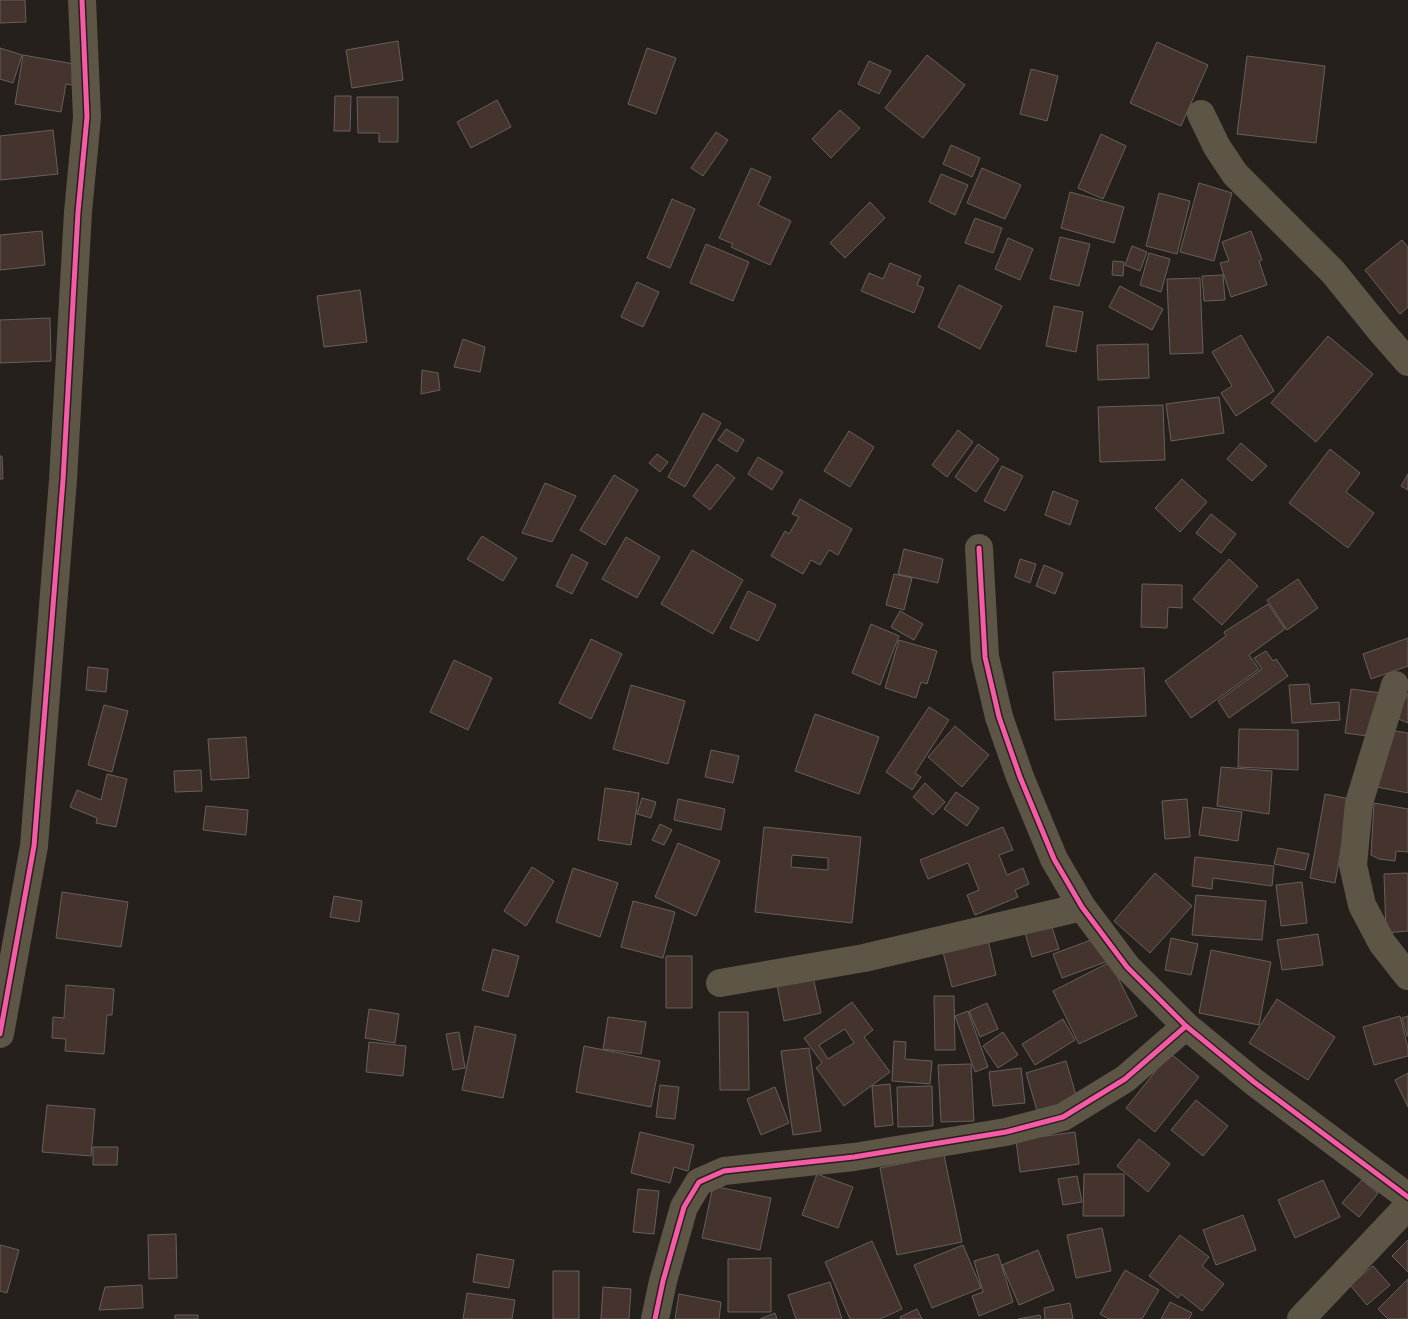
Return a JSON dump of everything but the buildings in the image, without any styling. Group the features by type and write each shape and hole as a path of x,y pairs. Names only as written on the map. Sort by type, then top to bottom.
{"street":[{"path":"0,1034 34,846 63,480 78,212 87,117 82,0"},
{"path":"1201,114 1217,147 1235,174 1333,272 1408,362"},
{"path":"979,548 985,657 999,717 1020,777 1054,859 1082,907 1127,967 1186,1026 1254,1082 1408,1197"},
{"path":"1395,685 1359,803 1353,864 1362,905 1382,943 1408,976"},
{"path":"720,982 864,958 1082,907"},
{"path":"655,1319 663,1281 684,1207 699,1182 724,1171 854,1157 1006,1132 1063,1118 1124,1080 1186,1026"},
{"path":"1301,1319 1408,1206"}],"cycle path":[{"path":"0,1034 34,846 63,480 78,212 87,117 82,0"},
{"path":"979,548 985,657 999,717 1020,777 1054,859 1082,907 1127,967 1186,1026 1254,1082 1408,1197"},
{"path":"655,1319 663,1281 684,1207 699,1182 724,1171 854,1157 1006,1132 1063,1117 1125,1079 1186,1026"}]}
